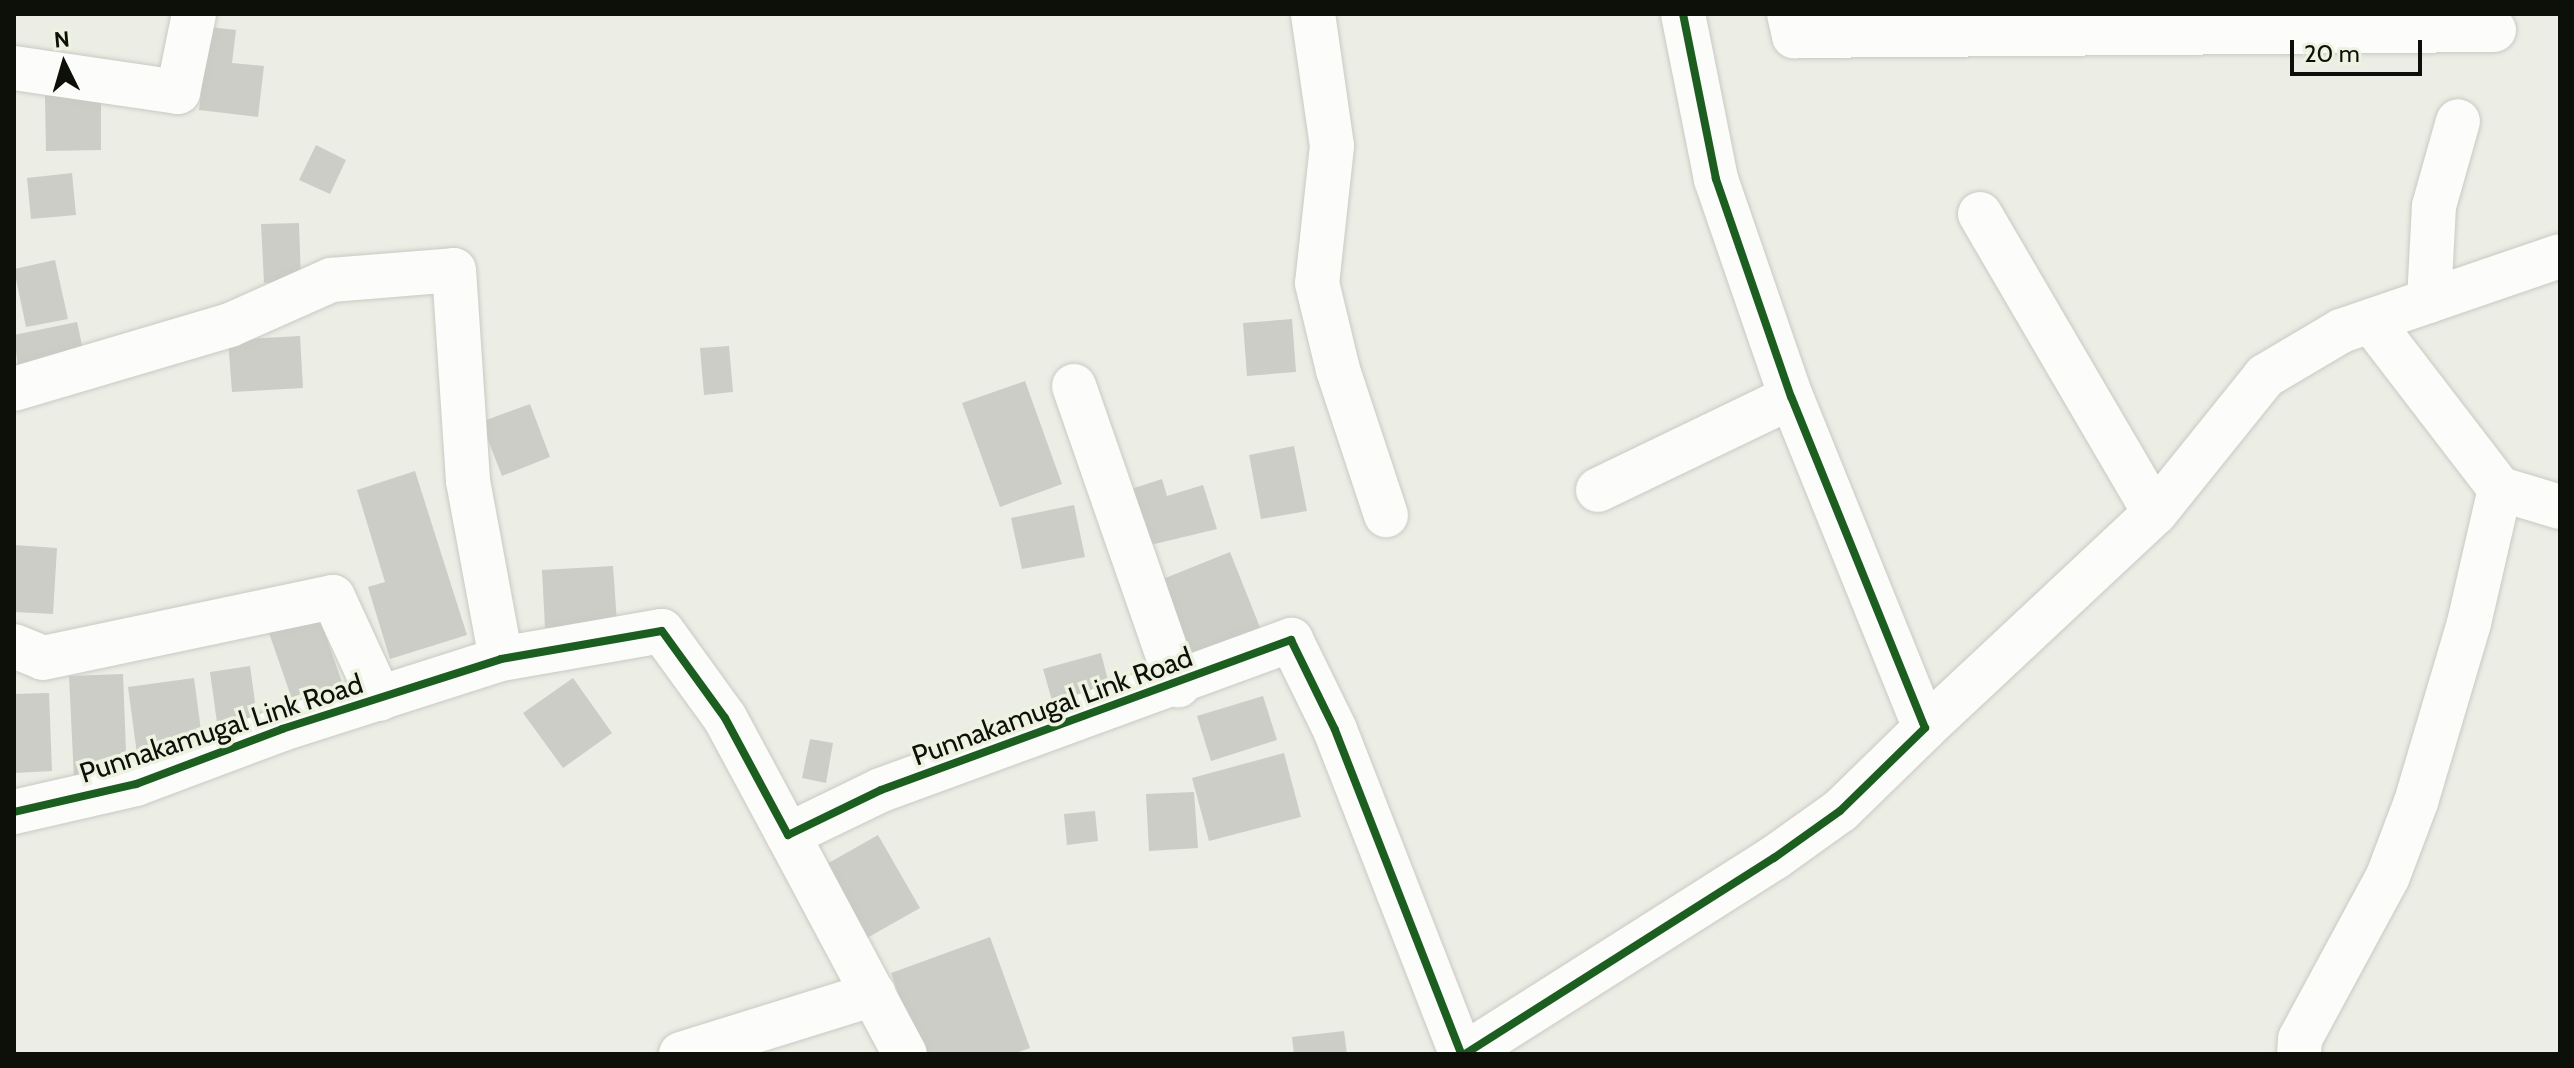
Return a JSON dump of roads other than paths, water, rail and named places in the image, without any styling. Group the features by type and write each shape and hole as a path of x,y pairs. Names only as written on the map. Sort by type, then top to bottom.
{"street":[{"path":"14,68 178,92 194,14"},
{"path":"1313,14 1332,146 1317,283 1338,370 1386,515"},
{"path":"1683,14 1716,179 1791,397 1925,728"},
{"path":"1789,14 1794,36 2494,30"},
{"path":"2429,301 2434,206 2458,121"},
{"path":"1980,214 2155,513"},
{"path":"1463,1054 1774,858 1840,811 2155,513 2265,376 2341,331 2560,256"},
{"path":"14,389 230,325 331,280 454,270 468,481 501,659"},
{"path":"2371,321 2500,489 2560,507"},
{"path":"1074,386 1178,685"},
{"path":"1598,490 1791,397"},
{"path":"2289,1049 2388,876 2416,802 2450,695 2500,489"},
{"path":"14,646 43,658 333,597 380,699"},
{"name":"Punnakamugal Link Road","path":"14,812 136,784 282,729 501,659 662,631 725,718 788,835 881,790 1178,685 1291,640 1335,730 1463,1054"},
{"path":"788,835 905,1054"},
{"path":"681,1054 874,994"}]}
